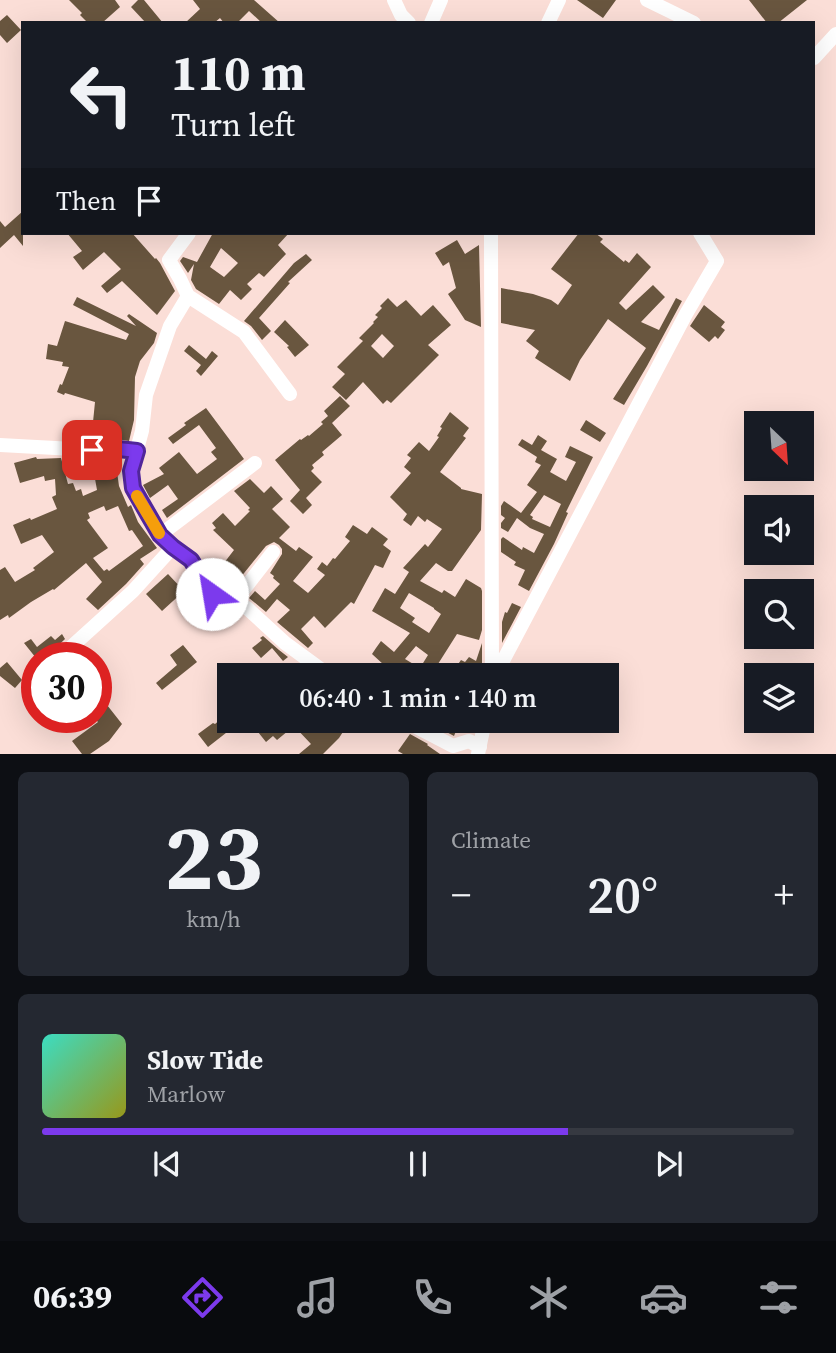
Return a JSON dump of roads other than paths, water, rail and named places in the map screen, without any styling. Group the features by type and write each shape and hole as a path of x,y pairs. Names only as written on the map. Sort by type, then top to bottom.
{"street":[{"path":"394,0 407,21"},
{"path":"432,21 441,0"},
{"path":"549,21 559,0"},
{"path":"647,0 690,21"},
{"path":"815,57 836,34"},
{"path":"188,235 169,260 188,296 244,332 290,394"},
{"path":"491,235 494,663"},
{"path":"501,663 686,314 717,261 701,235"},
{"path":"188,296 170,326 146,395 142,431 131,471 133,488 160,535 191,560 212,594 247,608 285,643 312,663"},
{"path":"0,444 137,451"},
{"path":"160,535 255,463"},
{"path":"77,642 133,591 173,547"},
{"path":"234,602 273,552"},
{"path":"428,733 453,746 468,741 479,751"},
{"path":"479,751 483,733"}]}
